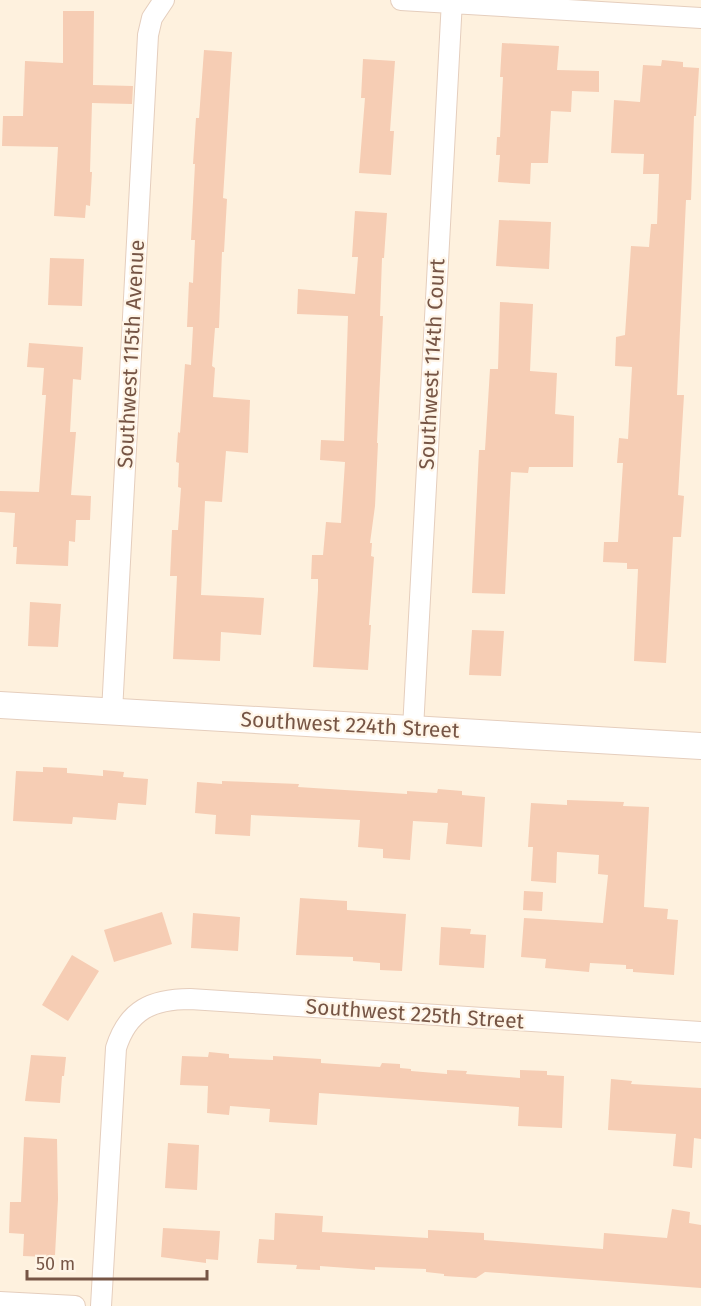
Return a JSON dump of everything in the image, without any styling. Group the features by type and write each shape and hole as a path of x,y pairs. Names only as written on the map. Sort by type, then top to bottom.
{"street":[{"name":"Southwest 115th Avenue","path":"112,712 148,34 152,18 164,0"},
{"path":"401,0 701,18"},
{"name":"Southwest 114th Court","path":"413,729 452,2"},
{"name":"Southwest 224th Street","path":"0,705 701,746"},
{"name":"Southwest 225th Street","path":"101,1306 114,1056 118,1039 125,1026 133,1016 154,1003 190,999 701,1032"},
{"path":"0,1302 75,1306"}],"building":[{"path":"63,11 94,11 93,85 133,86 132,104 92,103 90,206 86,205 85,218 54,216 58,147 2,146 3,116 23,116 25,61 63,63"},
{"path":"502,43 559,46 557,70 599,71 599,92 572,91 571,112 551,111 548,163 531,163 530,184 498,182 500,155 496,155 497,137 500,137"},
{"path":"204,50 232,52 223,198 227,199 219,328 215,328 212,366 215,368 213,397 250,400 248,453 226,451 222,502 205,501 201,595 264,598 261,635 221,632 220,661 173,659 177,576 170,576 172,530 178,530 181,488 178,487 179,463 176,462 178,432 180,433 185,364 191,365 193,327 187,327 189,282 193,283 195,240 191,240 195,164 193,164"},
{"path":"363,59 395,61 390,131 394,131 391,175 359,173 365,98 361,98"},
{"path":"662,60 683,62 683,67 699,68 696,116 694,116 691,200 686,200 677,395 684,395 678,495 684,496 681,537 673,537 666,663 634,661 638,569 627,569 627,563 603,562 604,542 618,542 623,463 617,463 619,438 628,439 632,367 615,366 616,337 625,335 631,246 649,247 651,224 657,224 659,174 643,174 644,154 611,153 614,100 640,102 643,65 661,66"},
{"path":"355,211 387,213 384,258 382,258 380,316 383,316 375,506 370,543 372,543 371,556 374,557 368,670 313,667 318,579 311,579 312,555 323,555 326,522 341,523 345,462 320,460 321,440 344,441 348,316 297,314 298,289 355,294 358,257 352,257"},
{"path":"499,220 551,222 549,269 496,266"},
{"path":"50,258 84,259 82,306 48,305"},
{"path":"500,302 533,304 530,371 557,373 555,414 574,416 573,467 529,467 528,473 511,472 505,594 472,593 479,450 485,450 490,369 498,369"},
{"path":"29,343 83,347 81,380 73,379 70,432 76,432 71,495 91,496 90,520 76,520 75,542 69,541 68,566 16,564 17,547 13,547 15,513 0,512 0,491 39,492 46,395 42,395 44,368 27,367"},
{"path":"30,602 61,604 58,647 28,646"},
{"path":"472,630 504,631 501,676 469,675"},
{"path":"43,767 67,768 67,773 103,776 103,770 124,772 123,777 148,779 146,805 118,803 116,820 73,817 72,824 13,821 16,771 43,772"},
{"path":"222,781 299,784 298,787 407,794 407,791 437,793 438,789 462,791 462,795 485,797 482,847 446,844 448,823 413,821 410,860 383,858 383,849 358,847 360,820 251,815 250,836 215,834 216,815 195,813 197,782 222,784"},
{"path":"567,800 624,802 623,806 649,807 644,907 668,909 667,919 678,920 674,975 633,972 633,969 626,969 626,965 590,963 589,972 545,968 546,959 521,957 524,918 603,923 608,875 598,874 599,855 557,852 556,883 531,881 533,847 528,847 531,803 567,805"},
{"path":"524,891 543,892 542,911 523,910"},
{"path":"300,898 347,901 347,910 406,914 402,971 380,970 380,963 353,961 353,957 296,955"},
{"path":"162,912 172,944 114,962 104,930"},
{"path":"193,913 240,917 238,951 191,948"},
{"path":"441,927 471,929 470,934 486,935 484,968 439,965"},
{"path":"72,955 99,971 68,1021 42,1005"},
{"path":"209,1052 229,1054 229,1058 273,1060 273,1056 321,1059 321,1063 380,1067 382,1063 400,1064 400,1068 411,1069 411,1071 447,1074 447,1070 467,1071 466,1074 520,1078 520,1070 547,1071 547,1075 564,1076 562,1128 518,1126 519,1107 319,1093 317,1125 269,1122 270,1109 230,1106 229,1115 207,1113 208,1086 180,1085 182,1056 208,1057"},
{"path":"31,1055 66,1057 60,1103 25,1101"},
{"path":"611,1079 632,1081 631,1084 701,1088 701,1139 694,1138 692,1168 673,1166 676,1134 608,1130"},
{"path":"24,1137 57,1139 58,1199 55,1255 48,1257 23,1256 24,1234 9,1233 10,1202 21,1202"},
{"path":"168,1143 199,1145 197,1190 165,1188"},
{"path":"672,1209 690,1212 689,1223 701,1225 701,1288 485,1272 476,1278 444,1276 444,1274 426,1272 426,1269 375,1267 375,1270 320,1266 320,1270 296,1269 297,1265 257,1263 259,1239 274,1240 275,1213 323,1216 322,1232 428,1238 428,1230 484,1233 484,1240 603,1249 604,1233 667,1238"},
{"path":"163,1228 220,1231 218,1260 206,1259 206,1263 161,1257"}]}
